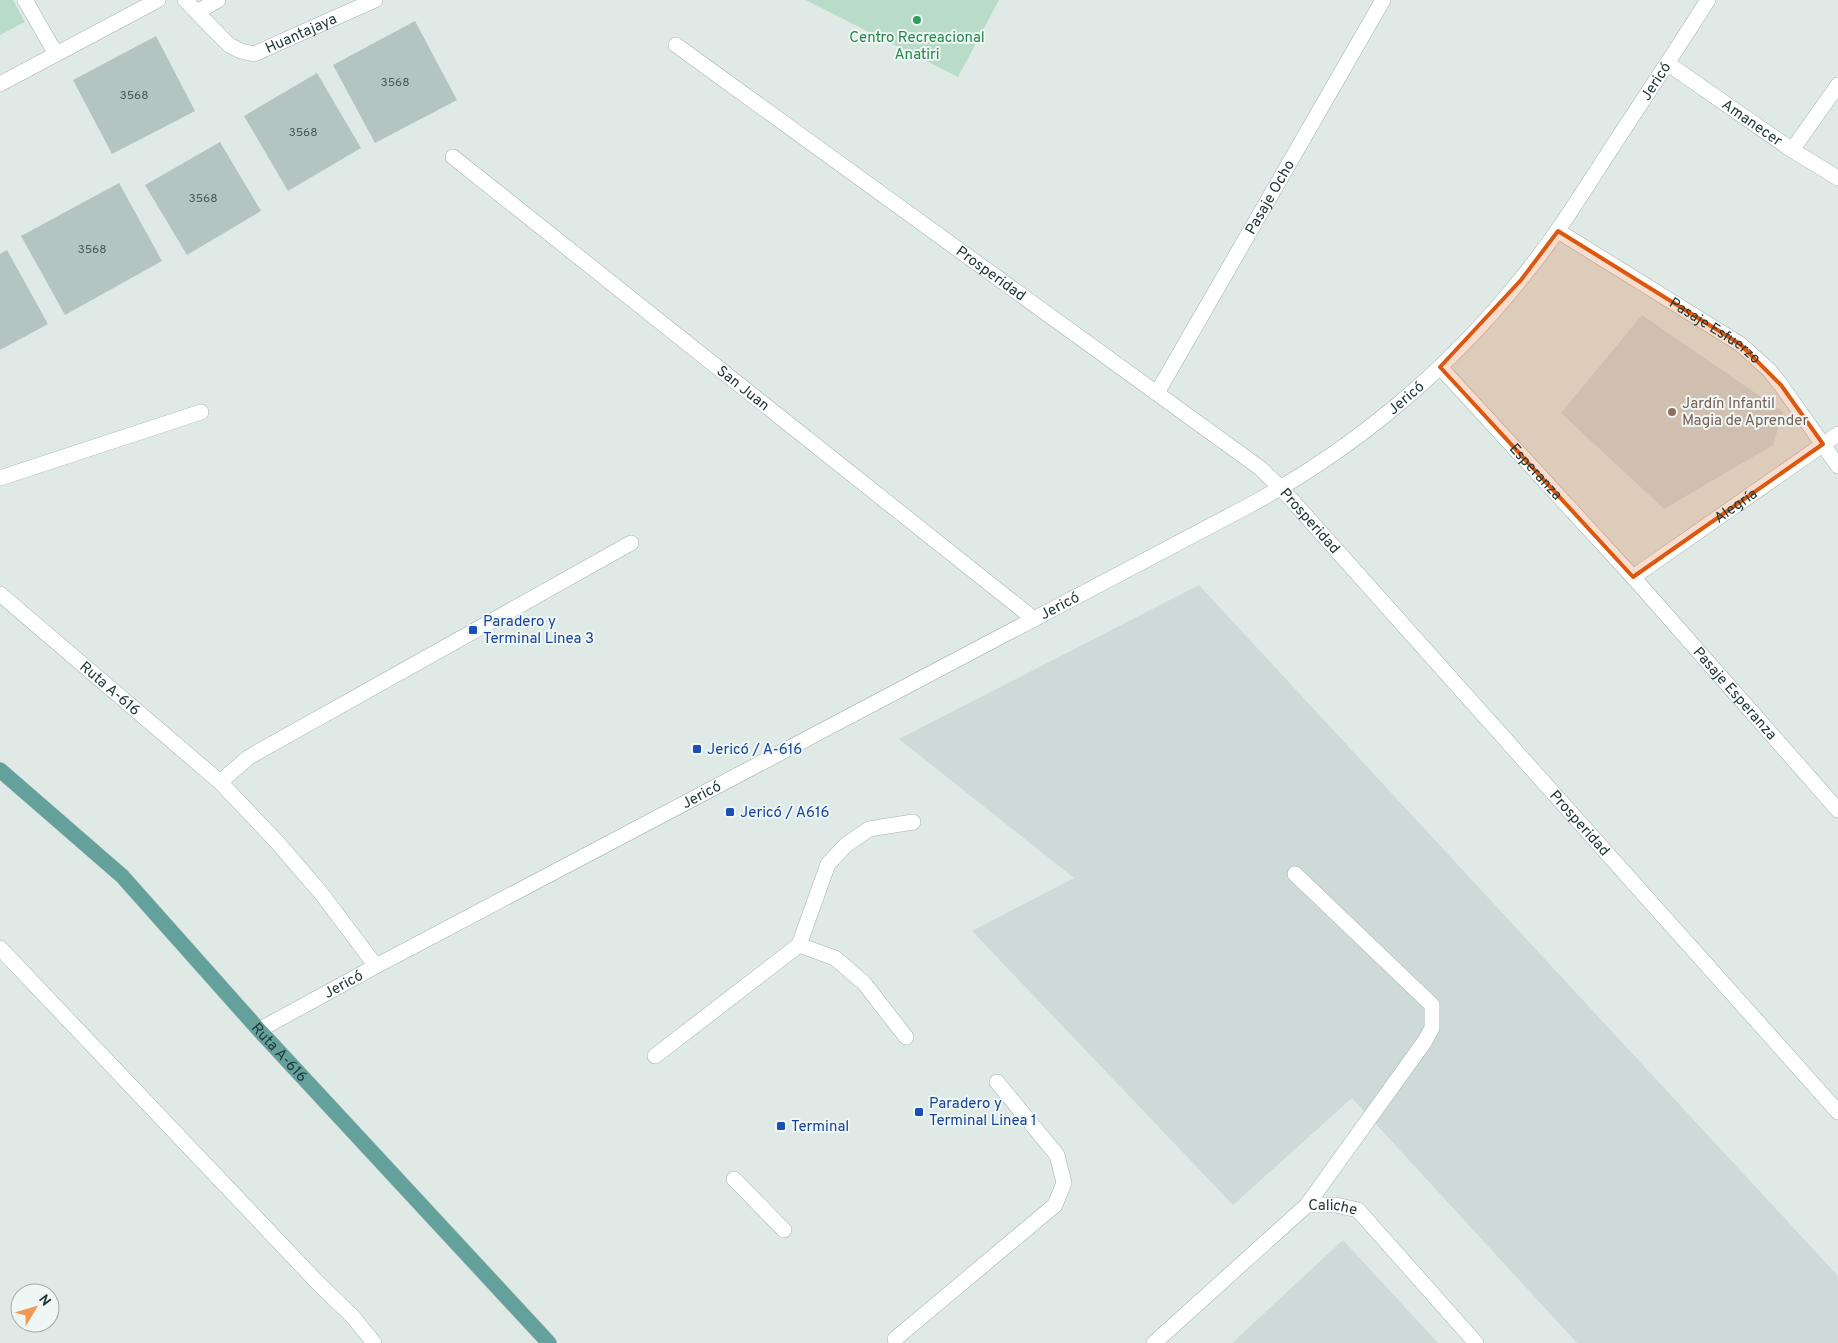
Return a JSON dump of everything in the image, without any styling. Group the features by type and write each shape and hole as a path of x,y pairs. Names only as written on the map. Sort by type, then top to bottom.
{"main road":[{"name":"Ruta A-616","path":"0,770 122,876 259,1030 549,1343"}],"street":[{"path":"25,0 56,54"},
{"path":"0,84 158,0"},
{"name":"Huantajaya","path":"184,0 229,45 240,51 254,54 375,0"},
{"path":"197,12 218,0"},
{"name":"Pasaje Ocho","path":"1157,393 1383,0"},
{"name":"Jericó","path":"259,1030 376,966 1281,488 1336,452 1382,418 1440,367 1481,326 1521,280 1558,231 1708,0"},
{"name":"Prosperidad","path":"676,45 1260,468 1281,488 1838,1112"},
{"name":"Amanecer","path":"1667,64 1792,150 1838,178"},
{"path":"1792,150 1838,85"},
{"name":"San Juan","path":"453,157 1034,619"},
{"name":"Pasaje Esfuerzo","path":"1558,231 1740,344 1769,370 1782,385 1838,466"},
{"name":"Esperanza","path":"1440,367 1633,576"},
{"path":"0,478 201,412"},
{"name":"Alegría","path":"1633,576 1838,434"},
{"path":"220,782 249,757 631,543"},
{"name":"Pasaje Esperanza","path":"1633,576 1838,810"},
{"name":"Ruta A-616","path":"0,594 220,782 277,842 321,893 376,966"},
{"path":"655,1056 799,945 828,864 846,845 869,829 913,822"},
{"path":"1295,874 1432,1005 1432,1028 1425,1041 1307,1205"},
{"path":"799,945 836,958 864,983 906,1038"},
{"path":"0,948 318,1283 353,1317 374,1343"},
{"path":"895,1339 1055,1205 1064,1183 1057,1156 997,1082"},
{"path":"734,1179 784,1230"},
{"name":"Caliche","path":"1154,1343 1307,1205 1336,1205 1358,1210 1476,1343"}],"highlighted area":[{"path":"1558,231 1740,344 1781,385 1823,444 1633,577 1440,367 1521,280"}],"shaded area":[{"name":"Jardín Infantil Magia de Aprender","path":"1642,315 1783,412 1773,445 1664,509 1561,413"},
{"path":"1199,585 1838,1276 1838,1343 1577,1343 1352,1098 1233,1205 972,931 1074,878 899,739"},
{"path":"1343,1240 1438,1343 1232,1343"}],"green space":[{"path":"0,0 13,0 25,22 0,35"},
{"name":"Centro Recreacional Anatiri","path":"806,0 999,0 958,77"}],"building":[{"path":"415,21 457,100 375,143 333,65"},
{"path":"156,36 195,111 112,154 73,80"},
{"path":"317,73 361,148 288,191 244,116"},
{"path":"220,142 261,211 187,255 145,185"},
{"path":"119,183 162,261 65,315 21,236"},
{"path":"7,250 48,324 0,350 0,254"}],"place":[{"name":"Centro Recreacional Anatiri","path":"917,20"},
{"name":"Jardín Infantil Magia de Aprender","path":"1672,412"},
{"name":"Paradero y Terminal Linea 3","path":"473,630"},
{"name":"Jericó / A-616","path":"697,749"},
{"name":"Jericó / A616","path":"730,812"},
{"name":"Paradero y Terminal Linea 1","path":"919,1112"},
{"name":"Terminal","path":"781,1126"}]}
